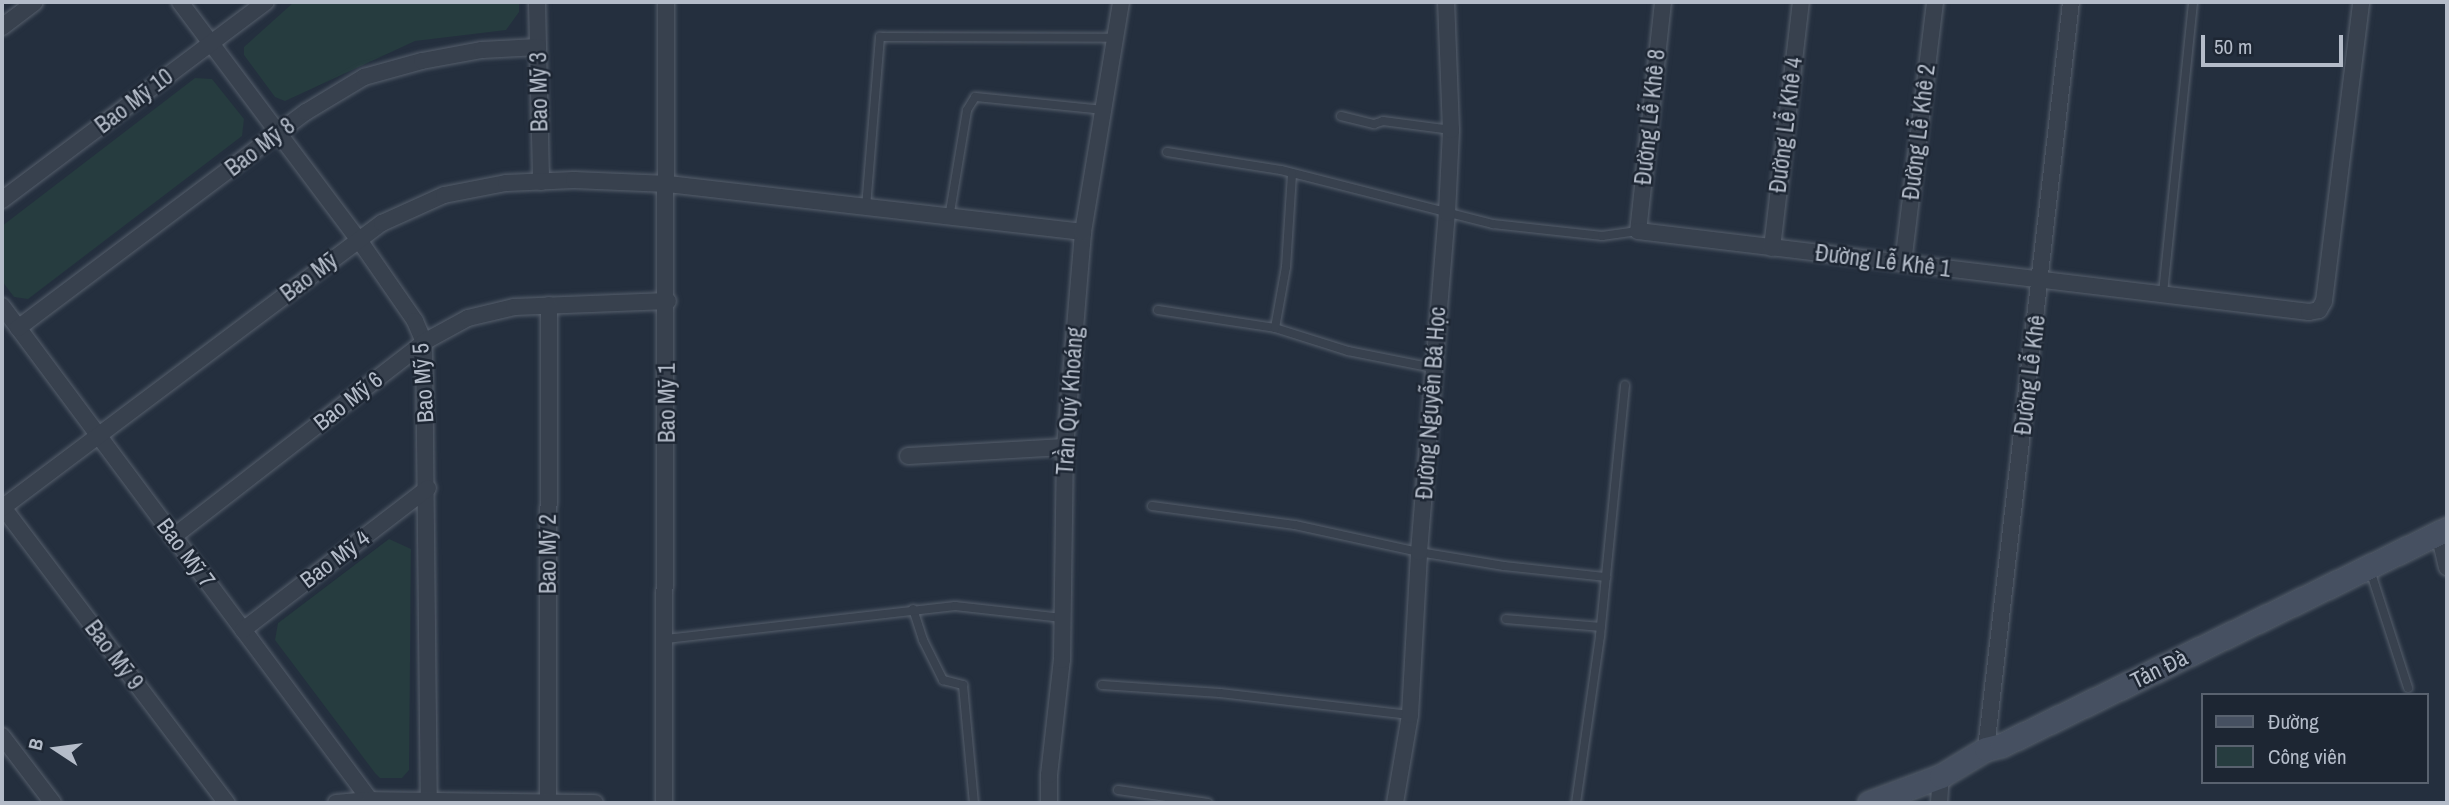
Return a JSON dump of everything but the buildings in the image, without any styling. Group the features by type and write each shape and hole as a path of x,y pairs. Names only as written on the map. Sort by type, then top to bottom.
{"main road":[{"name":"Tản Đà","path":"1869,803 1941,776 1986,749 2002,745 2443,531"}],"street":[{"path":"2,27 35,2"},
{"name":"Bao Mỹ 5","path":"180,2 280,131 359,240 415,321 424,342 428,488 429,801"},
{"name":"Bao Mỹ 10","path":"2,200 267,2"},
{"name":"Bao Mỹ 3","path":"537,2 541,182"},
{"name":"Bao Mỹ 1","path":"664,803 668,301 666,2"},
{"name":"Trần Quý Khoáng","path":"1049,803 1049,775 1062,660 1065,447 1083,232 1121,2"},
{"name":"Đường Nguyễn Bá Học","path":"1395,803 1410,715 1419,552 1447,213 1451,130 1446,2"},
{"name":"Đường Lễ Khê 8","path":"1637,231 1663,2"},
{"name":"Đường Lễ Khê 4","path":"1772,248 1801,2"},
{"name":"Đường Lễ Khê 2","path":"1903,263 1935,2"},
{"name":"Đường Lễ Khê","path":"1986,749 2071,2"},
{"name":"Đường Lễ Khê 1","path":"1637,231 2309,312 2319,310 2324,301 2361,2"},
{"name":"Bao Mỹ 8","path":"18,328 280,131 364,77 422,61 482,50 538,47"},
{"name":"Bao Mỹ","path":"2,507 359,240 394,216 444,195 506,183 668,184 1083,232"},
{"name":"Bao Mỹ 6","path":"173,537 424,342 486,311 549,305 668,301"},
{"name":"Bao Mỹ 2","path":"548,802 549,305"},
{"name":"Bao Mỹ 7","path":"2,306 370,800"},
{"path":"908,456 1065,447"},
{"name":"Bao Mỹ 4","path":"243,630 428,488"},
{"name":"Bao Mỹ 9","path":"2,507 227,803"},
{"path":"2443,531 2447,567"},
{"path":"2,736 53,803"},
{"path":"1939,803 1941,776"},
{"path":"336,803 370,800 595,803"}],"lane":[{"path":"2163,293 2193,2"},
{"path":"866,209 880,37 1113,38"},
{"path":"949,218 967,110 975,97 1102,110"},
{"path":"1341,116 1374,124 1383,121 1451,130"},
{"name":"Đường Lễ Khê 1","path":"1167,152 1292,173 1493,224 1602,236 1637,231"},
{"path":"1275,328 1286,267 1292,173"},
{"path":"1158,310 1275,328 1348,351 1433,368"},
{"path":"1576,803 1601,626 1625,385"},
{"path":"1152,506 1296,525 1419,552 1504,566 1606,577"},
{"path":"2369,567 2408,688"},
{"path":"666,639 955,606 1062,618"},
{"path":"913,609 923,640 943,680 963,685 974,803"},
{"path":"1506,619 1601,626"},
{"path":"1102,685 1220,692 1410,715"},
{"path":"1118,790 1209,803"}],"green space":[{"path":"294,2 519,2 519,12 506,30 415,41 285,101 275,97 244,55 244,47"},
{"path":"195,78 212,79 244,119 242,136 28,299 14,297 2,281 2,226"},
{"path":"389,539 411,549 409,770 402,778 380,778 375,773 275,640 278,623"}]}
